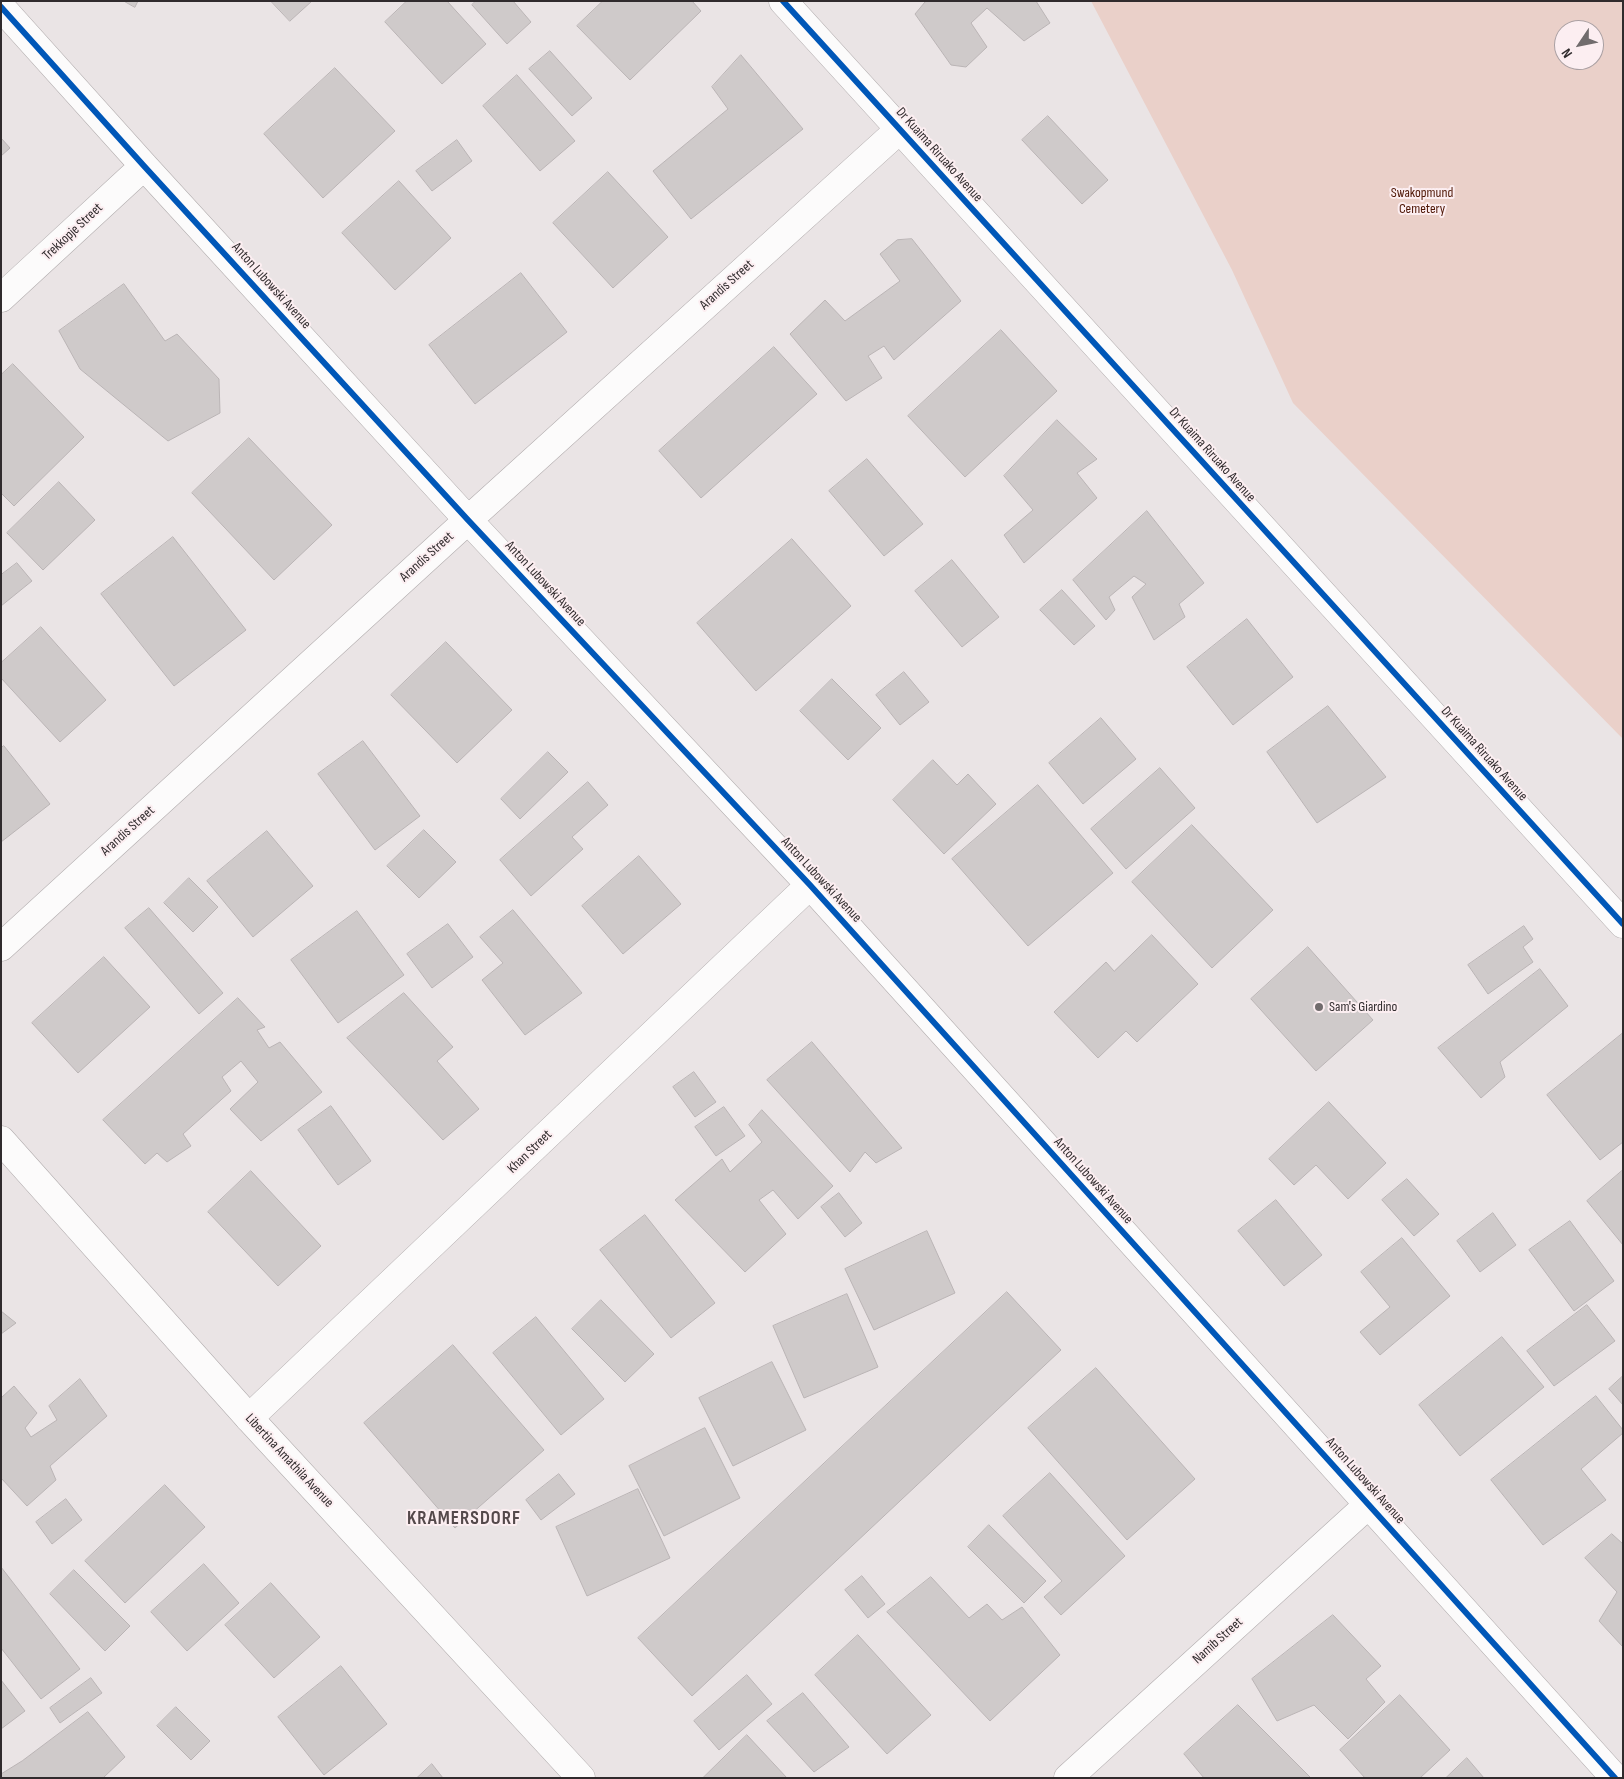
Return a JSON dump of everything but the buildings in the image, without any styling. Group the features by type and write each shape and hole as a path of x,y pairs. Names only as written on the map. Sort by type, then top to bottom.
{"street":[{"name":"Dr Kuaima Riruako Avenue","path":"783,1 1623,924"},
{"name":"Anton Lubowski Avenue","path":"1,6 144,166 468,520 810,885 1616,1778"},
{"name":"Arandis Street","path":"1,947 468,520 899,130"},
{"name":"Trekkopje Street","path":"1,298 144,166"},
{"name":"Khan Street","path":"249,1418 810,885"},
{"name":"Libertina Amathila Avenue","path":"1,1140 249,1418 581,1778"},
{"name":"Namib Street","path":"1068,1778 1368,1504"}],"green space":[{"name":"Swakopmund Cemetery","path":"1091,1 1623,1 1623,739 1293,403 1232,270"}],"cycle path":[{"path":"783,1 1623,924"},
{"path":"1,7 468,520 810,885 1615,1778"}],"place":[{"name":"Sam's Giardino","path":"1319,1007"}],"district":[{"name":"KRAMERSDORF","path":"464,1519"}]}
